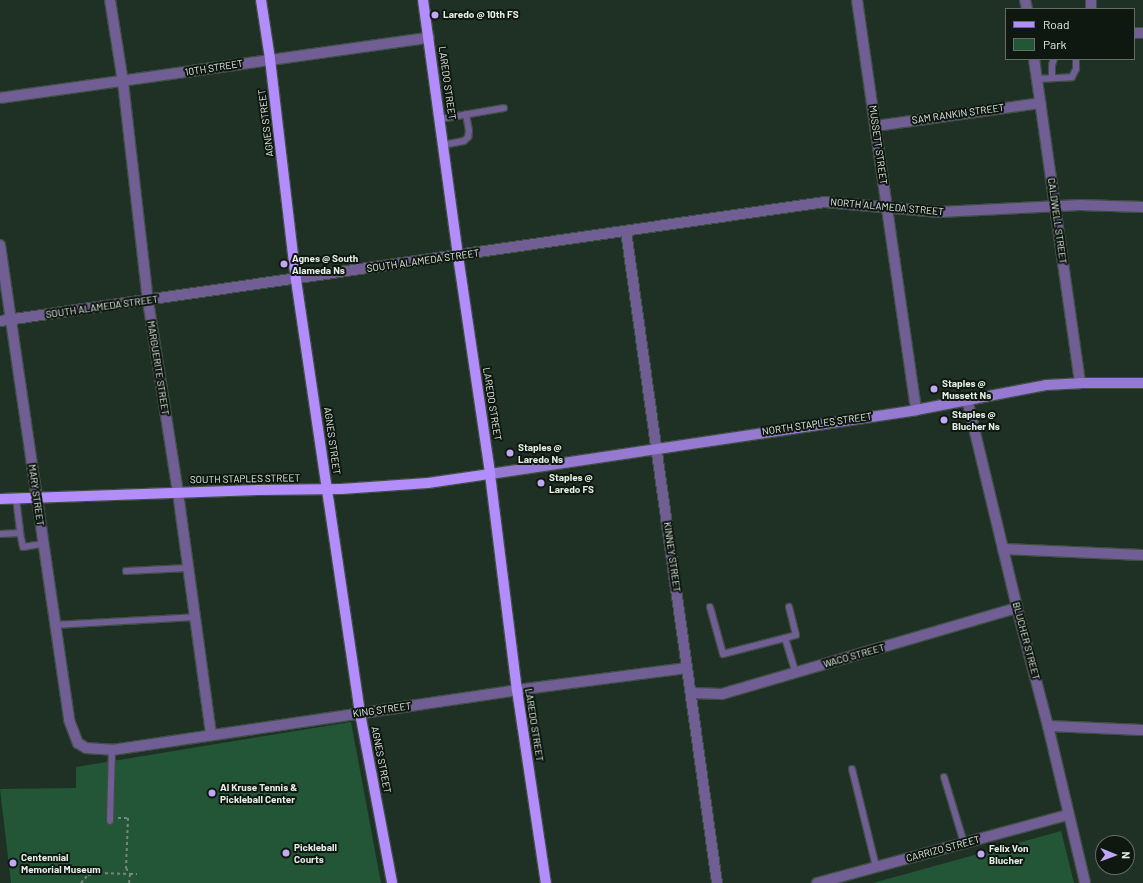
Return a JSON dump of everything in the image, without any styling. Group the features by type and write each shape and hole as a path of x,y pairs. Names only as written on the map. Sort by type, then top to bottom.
{"main road":[{"name":"AGNES STREET","path":"261,0 270,59 296,280 360,713 392,883"},
{"name":"LAREDO STREET","path":"423,0 490,474 517,690 546,883"},
{"name":"NORTH STAPLES STREET","path":"490,474 916,410 1046,385 1080,383 1143,383"},
{"name":"SOUTH STAPLES STREET","path":"0,499 327,490 428,483 490,474"}],"street":[{"name":"MARGUERITE STREET","path":"110,0 123,82 148,301 178,493 210,736"},
{"name":"MUSSETT STREET","path":"857,0 916,410"},
{"name":"10TH STREET","path":"0,98 123,82 270,59 429,38"},
{"name":"CALDWELL STREET","path":"1034,60 1080,383"},
{"name":"SAM RANKIN STREET","path":"875,126 1040,103"},
{"name":"NORTH ALAMEDA STREET","path":"656,226 825,202 940,212 1080,205 1143,207"},
{"name":"SOUTH ALAMEDA STREET","path":"0,321 296,280 656,226"},
{"name":"KINNEY STREET","path":"626,231 717,883"},
{"name":"MARY STREET","path":"0,246 37,497 54,625 69,720 78,743"},
{"name":"BLUCHER STREET","path":"967,399 1017,608 1048,726 1085,883"},
{"path":"1003,550 1143,555"},
{"name":"WACO STREET","path":"690,693 722,694 1017,608"},
{"name":"KING STREET","path":"78,743 86,748 112,750 517,690 687,668"},
{"path":"1048,726 1143,730"},
{"name":"CARRIZO STREET","path":"817,883 1068,815"}],"lane":[{"path":"1052,78 1054,60"},
{"path":"1037,79 1072,77 1076,69 1076,60"},
{"path":"440,118 504,108"},
{"path":"443,145 464,141 468,137 469,130 466,114"},
{"path":"16,498 23,547 43,544"},
{"path":"0,534 20,533"},
{"path":"126,572 188,568"},
{"path":"710,607 723,654 796,635 789,607"},
{"path":"54,625 195,617"},
{"path":"785,638 796,672"},
{"path":"110,820 112,750"},
{"path":"852,769 876,867"},
{"path":"944,777 964,843"}],"path":[{"path":"110,820 128,818 126,868 130,874 129,883"},
{"path":"80,883 88,875 100,873 137,874"}],"green space":[{"path":"351,722 381,883 11,883 0,789 76,788 76,767"},
{"path":"1061,831 1074,883 873,883"}],"place":[{"name":"Laredo @ 10th FS","path":"435,15"},
{"name":"Agnes @ South Alameda Ns","path":"284,264"},
{"name":"Staples @ Mussett Ns","path":"934,389"},
{"name":"Staples @ Blucher Ns","path":"944,420"},
{"name":"Staples @ Laredo Ns","path":"510,453"},
{"name":"Staples @ Laredo FS","path":"541,483"},
{"name":"Al Kruse Tennis & Pickleball Center","path":"212,793"},
{"name":"Pickleball Courts","path":"286,853"},
{"name":"Felix Von Blucher","path":"981,854"},
{"name":"Centennial Memorial Museum","path":"13,863"}]}
